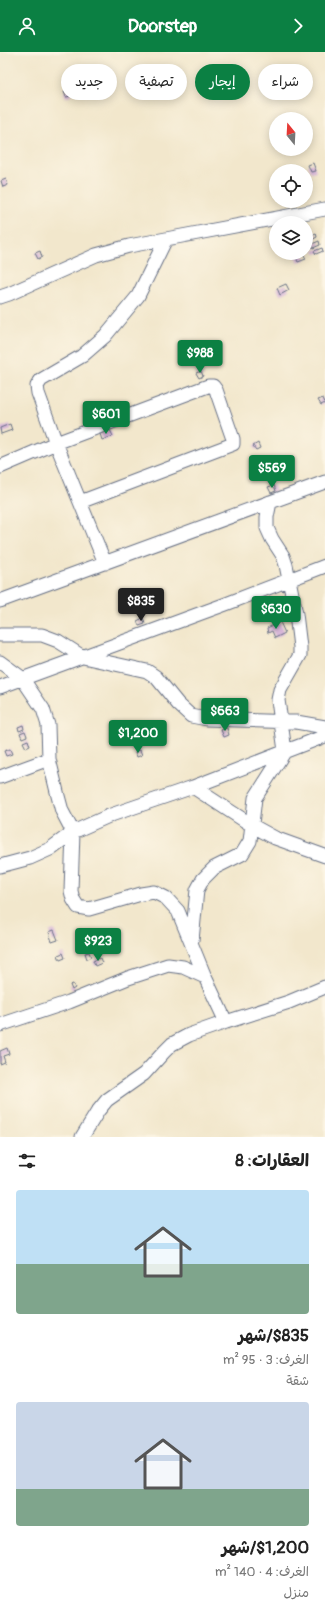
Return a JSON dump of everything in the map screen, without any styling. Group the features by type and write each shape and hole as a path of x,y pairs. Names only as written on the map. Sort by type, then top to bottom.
{"street":[{"path":"0,296 9,294 96,255 129,246 325,209"},
{"path":"105,563 56,444 37,386 41,380 82,356 105,336 138,296 166,239"},
{"path":"0,467 208,386 213,386 216,390 233,439 233,444 80,502"},
{"path":"0,602 325,482"},
{"path":"191,942 197,890 203,879 214,868 242,854 250,841 255,798 285,751 278,700 280,690 300,655 300,647 296,614 283,556 267,528 267,517 270,502"},
{"path":"0,687 325,566"},
{"path":"0,634 42,635 58,641 83,657 147,671 156,677 178,704 191,716 207,719 296,722 325,727"},
{"path":"0,662 22,678 43,709 48,725 49,759 60,804 73,832 71,891 73,899 78,907 89,909 141,894 154,892 166,898 178,911 205,977 226,1022"},
{"path":"0,866 30,858 50,849 73,832 112,815 193,787 325,736"},
{"path":"0,777 49,759"},
{"path":"193,787 252,826 275,838 325,856"},
{"path":"0,1026 69,1002 128,978 168,965 183,967 205,977"},
{"path":"82,1137 98,1111 107,1100 144,1074 172,1044 189,1035 289,1002 325,987"}],"building":[{"path":"313,163 316,171 313,172 313,164 310,164"},
{"path":"6,179 8,185 3,187 1,181"},
{"path":"316,233 317,237 313,239 313,234"},
{"path":"319,241 320,245 313,248 313,244"},
{"path":"322,248 323,251 316,254 314,251"},
{"path":"40,251 42,257 38,259 35,253"},
{"path":"286,284 289,290 280,295 277,288"},
{"path":"201,371 203,376 199,378 196,373"},
{"path":"323,398 325,403 321,405 318,400"},
{"path":"10,424 12,430 1,434 0,428"},
{"path":"110,430 113,436 102,440 100,434"},
{"path":"258,443 260,448 256,450 253,446"},
{"path":"274,485 276,491 271,493 268,487"},
{"path":"143,618 145,624 139,626 137,621"},
{"path":"280,622 285,633 275,638 272,631 268,633 267,628"},
{"path":"23,725 24,729 19,731 18,727"},
{"path":"227,728 229,735 224,737 221,730"},
{"path":"25,731 27,736 22,738 20,733"},
{"path":"28,740 30,746 26,748 23,742"},
{"path":"136,741 139,747 134,749 132,742"},
{"path":"10,749 12,754 6,756 4,751"},
{"path":"140,750 142,755 137,757 135,752"},
{"path":"54,930 58,940 52,942 49,932"},
{"path":"89,952 91,957 87,959 85,953"},
{"path":"63,953 65,958 60,960 58,955"},
{"path":"100,958 102,963 95,966 93,961"},
{"path":"73,984 75,988 72,990 70,985"},
{"path":"7,1048 9,1054 3,1056 5,1062 0,1064 0,1051"}]}
